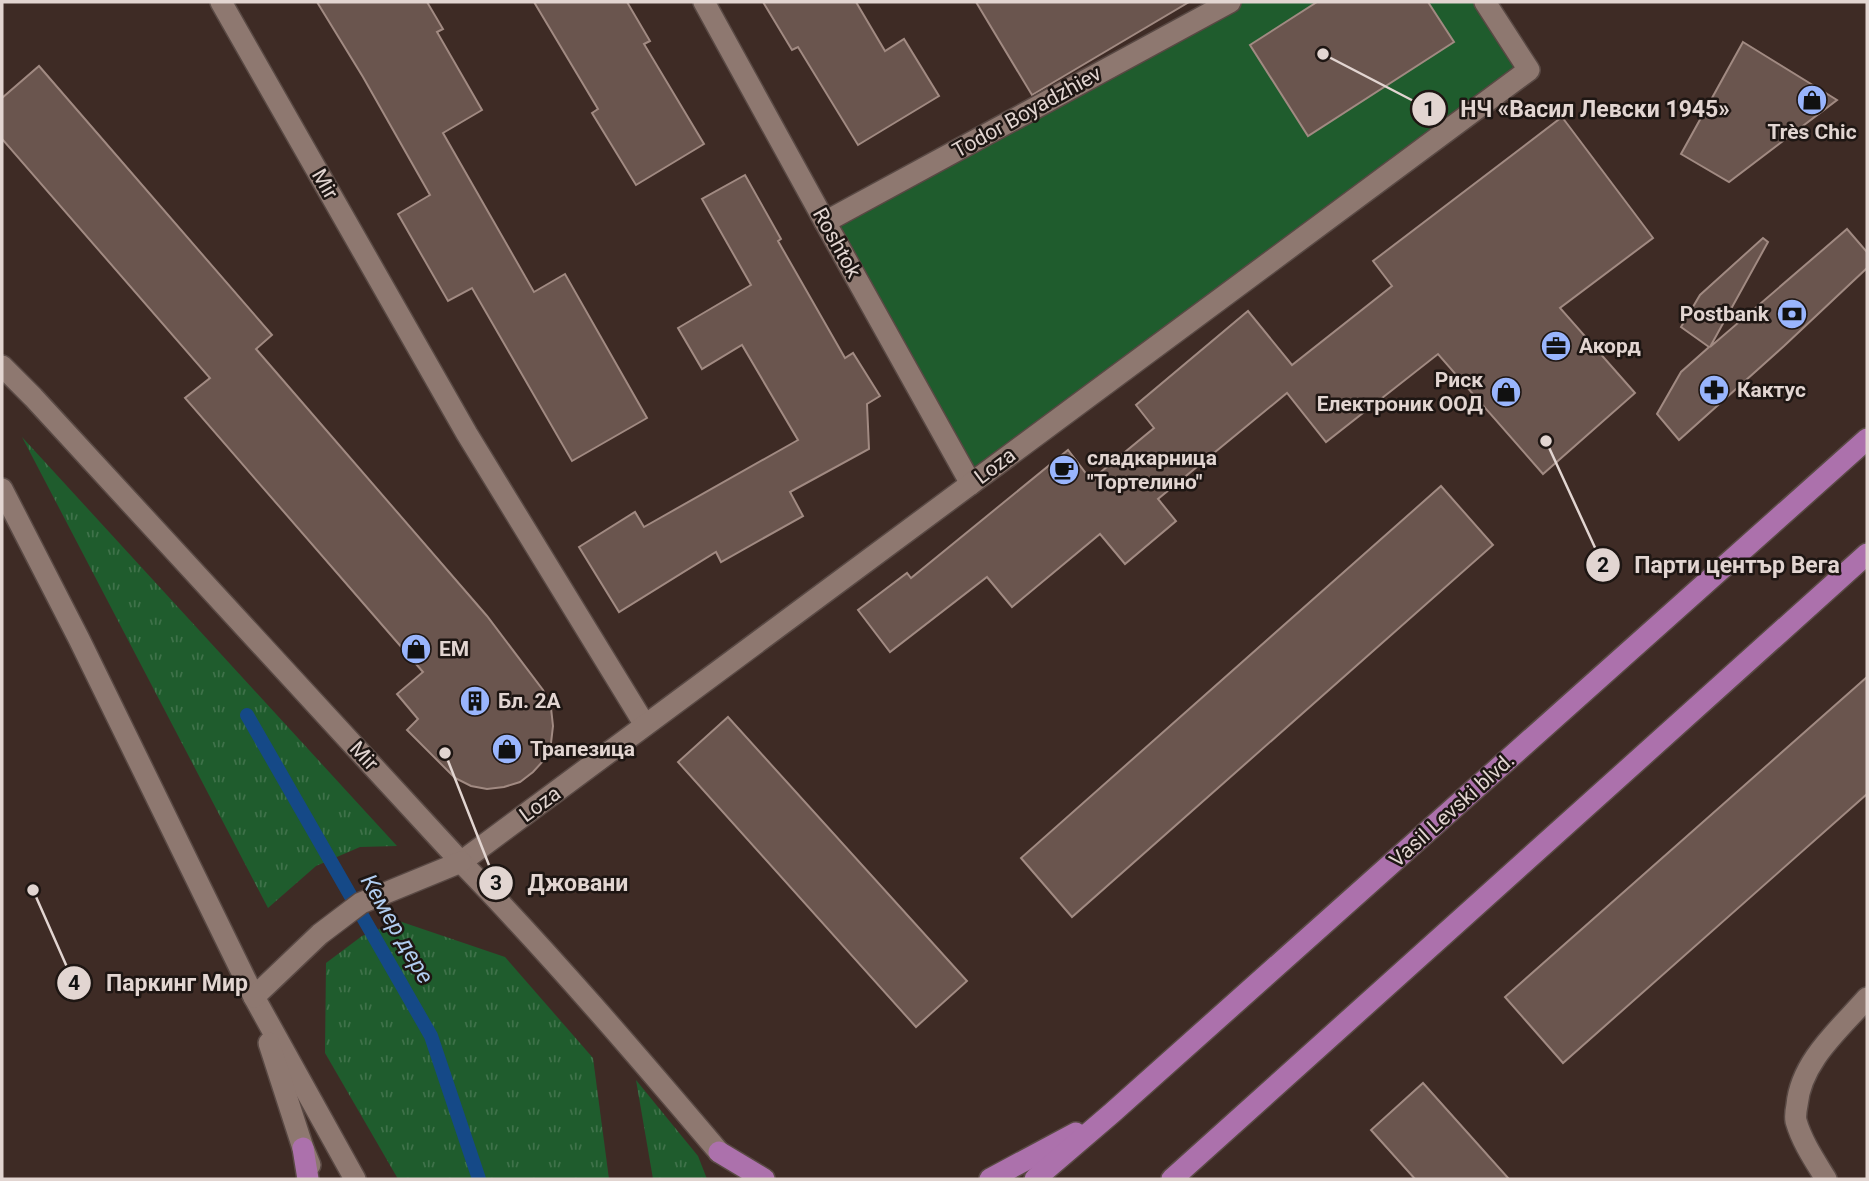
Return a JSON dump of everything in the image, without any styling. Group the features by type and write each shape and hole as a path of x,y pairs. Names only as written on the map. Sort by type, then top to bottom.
{"highway":[{"name":"Vasil Levski blvd.","path":"1035,1179 1867,439"},
{"path":"1172,1179 1867,554"},
{"path":"990,1179 1112,1113"},
{"path":"303,1148 308,1179"},
{"path":"719,1152 731,1179"},
{"path":"719,1152 764,1179"}],"street":[{"name":"Mir","path":"221,2 467,434 645,725"},
{"name":"Roshtok","path":"705,2 971,484"},
{"name":"Todor Boyadzhiev","path":"825,222 1196,10 1230,2"},
{"name":"Loza","path":"254,997 320,934 360,903 461,862 1529,70 1485,2"},
{"name":"Mir","path":"2,366 524,927 719,1152"},
{"path":"2,489 79,639 254,997 355,1179"},
{"path":"254,997 303,1148 317,1179"},
{"path":"1826,1179 1806,1145 1795,1118 1798,1094 1806,1072 1819,1052 1867,998"}],"green space":[{"path":"1232,2 1486,2 1529,70 971,484 825,222"},
{"path":"22,437 397,846 360,847 316,866 268,908"},
{"path":"399,921 505,957 593,1058 609,1179 398,1179 325,1053 326,963 362,936"},
{"path":"636,1080 698,1156 707,1179 653,1179"}],"building":[{"path":"317,2 427,2 443,29 437,32 482,110 443,133 534,292 565,274 647,418 572,461 472,288 448,301 398,214 430,195"},
{"path":"534,2 627,2 650,41 644,44 704,144 636,185 592,113 598,109"},
{"path":"763,2 856,2 885,51 904,39 939,96 858,145 798,47 792,50"},
{"path":"976,2 1189,2 1032,95"},
{"path":"1317,2 1428,2 1454,42 1308,136 1250,45"},
{"path":"1743,42 1837,100 1729,182 1681,154"},
{"path":"39,66 272,335 256,349 487,616 543,690 551,708 551,743 544,760 520,782 487,789 471,786 455,778 407,730 418,719 397,694 423,672 185,398 210,378 2,139 2,98"},
{"path":"1562,117 1653,238 1560,308 1635,393 1543,474 1438,354 1326,442 1287,393 1158,499 1176,521 1125,564 1100,534 1012,607 987,577 890,652 858,610 907,573 911,578 1068,450 1091,480 1154,428 1136,405 1248,311 1292,365 1392,286 1373,261"},
{"path":"745,175 781,239 778,241 845,358 853,353 880,396 867,404 869,449 790,492 803,516 721,562 716,552 619,612 579,547 635,512 644,527 798,440 742,345 702,369 678,328 751,285 702,199"},
{"path":"1847,229 1867,252 1867,268 1679,440 1657,414 1681,372 1709,347 1681,327 1700,295 1763,238 1768,242 1710,347"},
{"path":"1441,486 1493,545 1072,917 1021,858"},
{"path":"1867,677 1867,794 1563,1063 1505,997"},
{"path":"728,717 967,981 916,1027 678,762"},
{"path":"1423,1083 1509,1179 1415,1179 1371,1130"}],"waterway":[{"name":"Кемер дере","path":"247,715 431,1036 479,1179"}],"place":[{"name":"НЧ «Васил Левски 1945»","path":"1323,54"},
{"name":"Très Chic","path":"1812,100"},
{"name":"Postbank","path":"1792,314"},
{"name":"Акорд","path":"1556,346"},
{"name":"Кактус","path":"1714,390"},
{"name":"Риск Електроник ООД","path":"1506,392"},
{"name":"Парти център Вега","path":"1546,441"},
{"name":"сладкарница \"Тортелино\"","path":"1064,470"},
{"name":"ЕМ","path":"416,649"},
{"name":"Бл. 2А","path":"475,701"},
{"name":"Трапезица","path":"507,749"},
{"name":"Джовани","path":"445,753"},
{"name":"Паркинг Мир","path":"33,890"}]}
